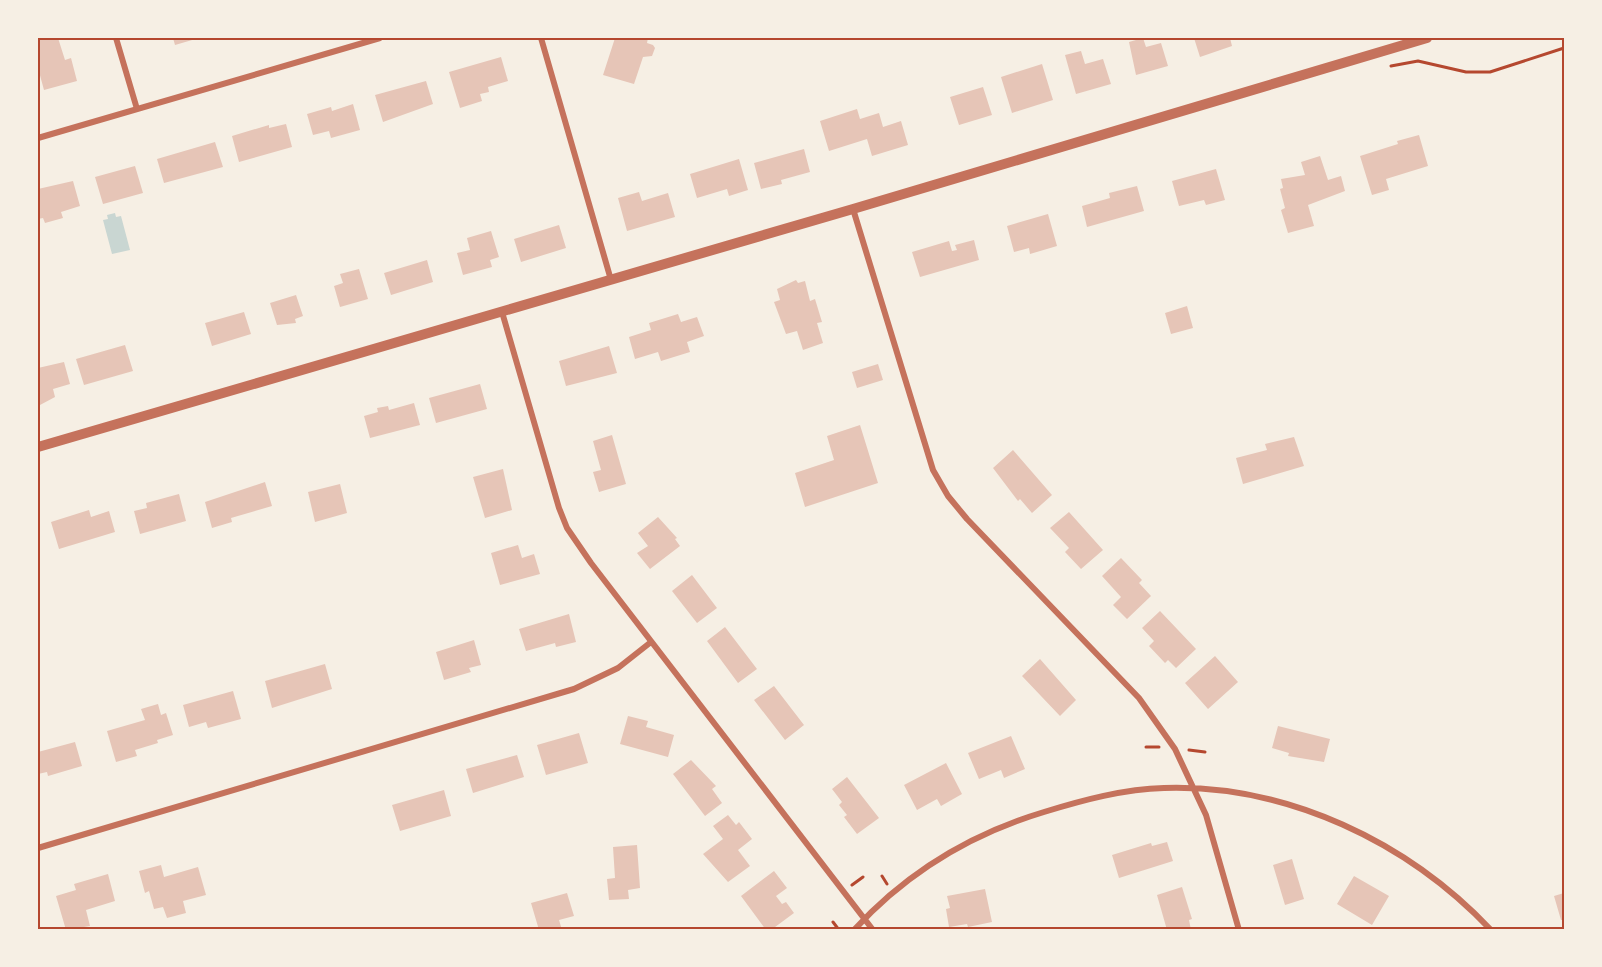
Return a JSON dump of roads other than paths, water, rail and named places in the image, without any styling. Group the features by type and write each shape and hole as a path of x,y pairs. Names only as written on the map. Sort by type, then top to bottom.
{"street":[{"path":"116,38 137,109"},
{"path":"38,138 380,38"},
{"path":"541,38 611,280"},
{"path":"38,447 853,209 1427,38"},
{"path":"853,209 933,470 948,496 995,549 1139,698 1175,749 1196,788 1213,837 1239,930"},
{"path":"502,312 552,486 567,528 651,642 873,930"},
{"path":"38,848 574,689 618,668 651,642"},
{"path":"854,930 892,892 928,865 969,841 1020,819 1070,804 1129,791 1196,788 1245,794 1292,805 1354,830 1412,860 1461,898 1491,930"}]}
